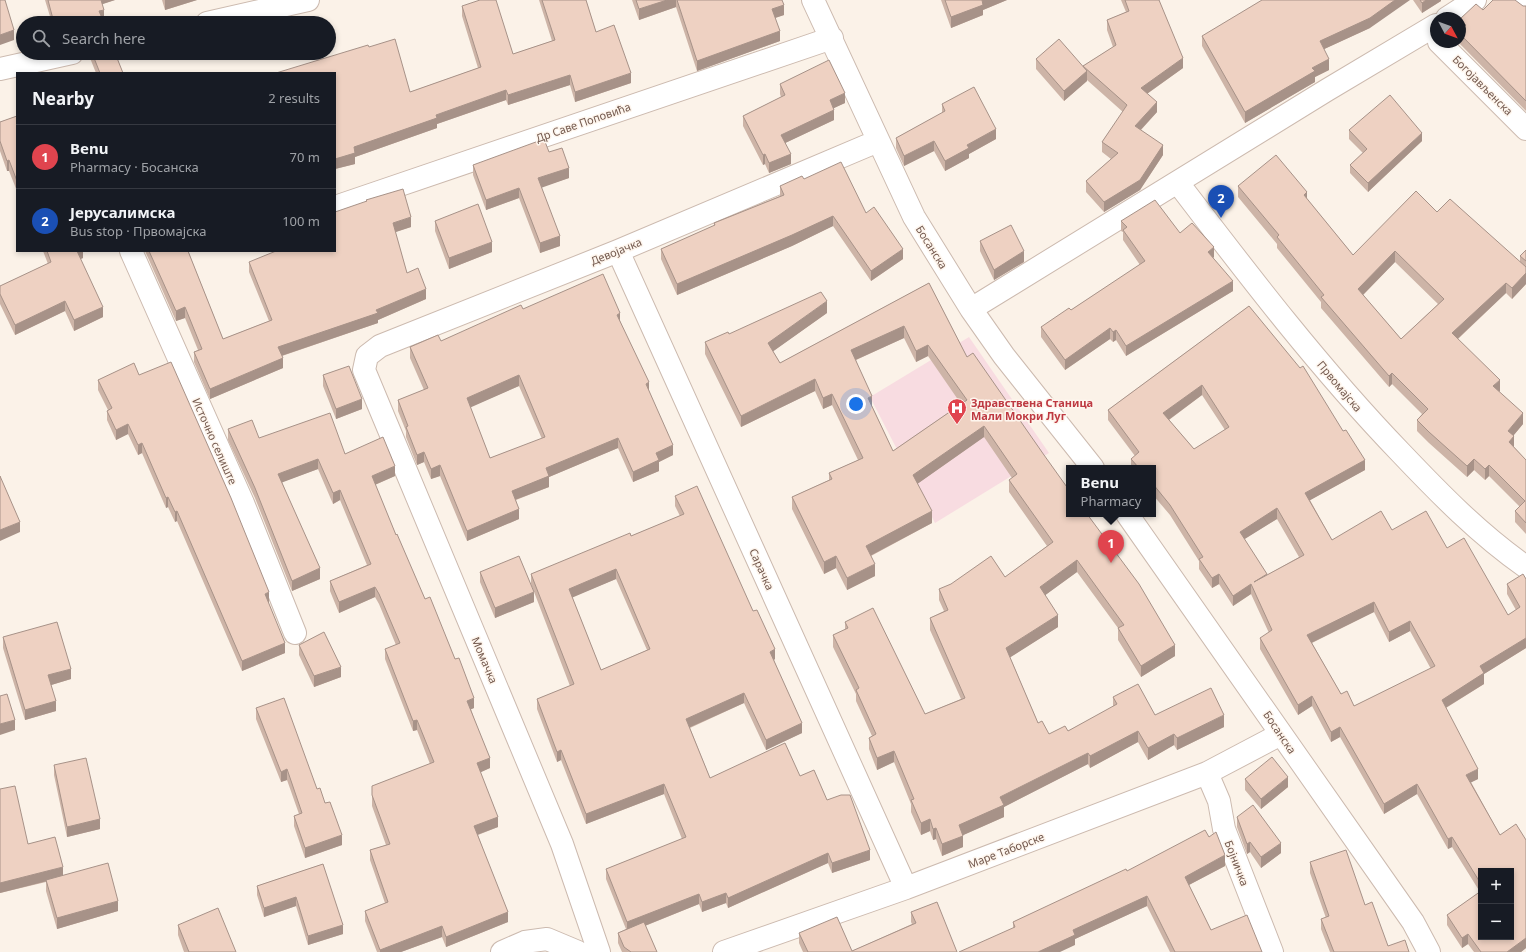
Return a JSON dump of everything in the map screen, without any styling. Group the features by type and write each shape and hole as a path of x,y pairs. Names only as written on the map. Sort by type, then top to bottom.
{"street":[{"path":"238,16 308,0"},
{"name":"Босанска","path":"813,0 914,217 971,309 1004,356 1091,465"},
{"path":"1456,12 1475,0"},
{"path":"1522,0 1526,4"},
{"path":"971,309 1327,90 1430,37"},
{"name":"Др Саве Поповића","path":"336,207 832,38"},
{"name":"Богојављенска","path":"1449,48 1526,128"},
{"path":"0,69 61,61"},
{"name":"Девојачка","path":"364,370 367,356 380,346 618,251 878,140"},
{"name":"Првомајска","path":"1178,183 1303,343 1357,407 1468,521 1526,567"},
{"name":"Сарачка","path":"618,251 906,888"},
{"name":"Источно селиште","path":"131,252 243,503 295,633"},
{"name":"Момачка","path":"364,370 562,844 599,952"},
{"name":"Босанска","path":"1129,517 1413,922 1429,952"},
{"name":"Маре Таборске","path":"724,952 906,888 1207,773 1282,734"},
{"name":"Бојничка","path":"1207,773 1219,801 1224,829 1272,952"},
{"path":"502,952 525,942 547,939 578,952"}],"shaded area":[{"name":"Здравствена Станица Мали Мокри Луг","path":"969,337 1049,453 935,523 870,397"}],"building":[{"path":"0,0 5,0 14,30 0,35"},
{"path":"48,0 101,0 104,10 99,11 101,16 52,16"},
{"path":"480,0 496,0 513,54 555,40 542,0 586,0 596,32 614,25 631,73 575,92 570,75 508,95 506,90 436,115 437,118 354,147 355,153 336,159 336,72 279,72 319,60 336,60 336,55 395,39 410,92 481,67 462,6"},
{"path":"636,0 667,0 639,9"},
{"path":"677,0 782,0 784,5 772,9 780,31 697,61"},
{"path":"945,0 982,0 983,5 951,17"},
{"path":"1125,0 1159,0 1183,58 1141,88 1157,102 1135,126 1163,145 1140,180 1104,202 1086,181 1118,153 1102,142 1127,105 1083,66 1116,45 1107,20 1129,11"},
{"path":"1262,0 1395,0 1370,18 1320,41 1329,59 1312,68 1315,71 1245,112 1202,36"},
{"path":"1493,0 1515,0 1523,6 1526,6 1526,101 1466,40 1466,13 1476,4 1483,10"},
{"path":"1059,39 1087,71 1064,91 1036,59"},
{"path":"95,60 118,60 123,72 100,72"},
{"path":"829,60 845,93 830,100 834,110 781,135 791,154 769,163 765,154 763,155 743,116 785,95 780,84"},
{"path":"974,87 996,129 967,145 969,148 945,161 934,141 904,156 896,138 945,111 942,104"},
{"path":"1390,95 1422,133 1368,183 1350,165 1367,149 1349,130"},
{"path":"16,116 16,178 9,160 7,161 0,141 0,122"},
{"path":"544,139 549,152 562,148 569,168 538,178 560,236 540,243 519,188 486,200 473,165"},
{"path":"1276,155 1307,192 1304,195 1353,255 1416,191 1437,212 1450,199 1526,267 1526,273 1512,288 1506,283 1452,333 1500,380 1493,386 1523,413 1508,431 1514,436 1509,442 1526,460 1526,523 1515,511 1525,501 1489,465 1485,469 1474,459 1467,466 1417,420 1428,409 1392,373 1389,376 1321,297 1324,295 1277,237 1279,235 1238,186","holes":["1395,251 1444,299 1401,339 1358,289"]},
{"path":"841,162 866,213 874,207 903,249 871,271 833,216 677,284 661,249 715,225 714,223 784,195 780,186 802,176 804,179"},
{"path":"403,189 411,217 393,223 407,273 418,268 426,289 376,310 378,313 278,347 283,358 210,389 194,352 202,349 185,307 176,311 149,252 188,252 223,339 272,320 249,262 274,252 336,252 336,212 367,201 366,200"},
{"path":"1155,200 1180,233 1192,223 1214,247 1208,252 1233,281 1126,346 1116,330 1113,332 1110,328 1065,360 1041,327 1069,308 1071,310 1145,261 1123,230 1127,227 1121,221"},
{"path":"478,204 492,242 449,258 435,221"},
{"path":"1011,225 1024,251 994,270 980,241"},
{"path":"1526,250 1526,261 1520,256"},
{"path":"47,252 77,252 103,307 74,320 65,301 15,325 0,294 0,286 51,262"},
{"path":"603,274 620,313 617,315 649,382 646,384 673,445 656,453 659,460 633,472 618,438 546,468 549,476 512,491 519,509 467,531 440,465 431,469 424,452 417,455 406,427 408,426 398,400 428,388 410,347 438,335 441,341 521,305 523,309","holes":["519,375 545,437 490,458 467,398"]},
{"path":"929,283 967,357 973,353 1066,486 1066,517 1089,517 1139,584 1175,645 1141,666 1118,628 1124,625 1077,560 1040,587 1058,615 1006,648 1038,723 1042,721 1049,734 1065,726 1068,731 1117,704 1113,697 1138,684 1155,715 1211,688 1224,715 1177,738 1174,734 1148,748 1138,731 1090,756 1088,753 1000,797 1004,805 959,825 963,836 942,844 936,828 933,829 930,819 921,823 911,800 914,799 894,751 877,758 869,738 876,734 856,690 859,688 833,635 848,628 845,622 873,608 925,714 965,698 930,618 948,610 939,589 951,584 991,556 1005,577 1053,542 1009,480 1017,474 984,426 913,475 932,511 866,546 875,564 847,578 836,556 824,562 792,497 832,479 829,473 863,458 832,394 823,398 815,379 741,416 705,342 728,332 729,334 821,292 827,301 768,343 780,363","holes":["904,326 916,351 928,345 967,400 893,451 868,398 872,396 851,350"]},
{"path":"1249,306 1300,368 1303,366 1343,431 1346,430 1365,460 1305,493 1332,540 1381,511 1392,530 1426,511 1447,548 1464,538 1508,615 1520,607 1507,584 1523,574 1526,579 1526,638 1480,666 1484,673 1442,700 1478,769 1466,775 1500,835 1516,824 1526,840 1526,938 1507,952 1481,952 1468,934 1462,938 1447,915 1478,893 1478,940 1514,940 1514,868 1478,868 1478,879 1452,837 1448,839 1417,784 1384,804 1340,727 1331,732 1312,696 1298,705 1260,638 1272,630 1251,584 1233,596 1219,574 1212,578 1199,559 1203,557 1170,505 1156,488 1156,465 1136,465 1131,459 1139,452 1108,410","holes":["1202,385 1229,427 1194,449 1163,413","1277,508 1304,555 1254,582 1267,574 1240,532","1374,602 1389,632 1410,621 1435,666 1354,706 1347,691 1341,694 1307,635"]},
{"path":"171,362 231,498 269,592 265,594 285,643 242,661 177,511 175,512 168,497 166,498 142,443 138,445 128,424 116,430 107,411 112,408 98,380 134,363 139,375"},
{"path":"349,366 362,399 336,409 323,375"},
{"path":"330,413 345,454 383,437 395,466 372,476 396,535 397,534 425,599 430,597 455,659 459,658 474,698 467,701 490,758 477,763 498,817 474,826 508,912 446,937 442,926 380,950 365,911 388,902 370,850 390,844 372,795 372,786 434,762 417,720 413,721 385,649 400,643 375,587 339,602 330,581 371,564 340,490 333,493 318,459 278,474 320,568 292,581 255,488 228,429 252,420 259,438"},
{"path":"0,476 20,522 0,530"},
{"path":"697,486 753,611 757,610 775,649 770,652 802,723 766,740 744,693 686,719 710,778 785,743 800,776 814,770 827,800 841,795 850,795 870,850 832,863 828,853 728,898 726,893 702,902 699,894 627,922 606,869 686,837 664,784 586,814 561,750 557,752 537,699 574,684 531,574 630,533 631,536 684,514 675,496","holes":["616,569 650,649 601,670 569,589"]},
{"path":"519,556 534,592 495,608 480,572"},
{"path":"57,622 71,669 48,675 56,701 25,710 3,637"},
{"path":"324,632 341,667 314,676 299,645"},
{"path":"7,694 15,720 0,724 0,696"},
{"path":"284,698 317,789 320,788 325,803 330,802 342,835 305,848 294,816 302,813 287,769 281,772 256,708"},
{"path":"1272,757 1288,777 1261,799 1245,779"},
{"path":"86,758 100,819 67,827 54,765"},
{"path":"15,786 28,844 55,837 63,867 0,883 0,789"},
{"path":"1253,805 1281,843 1261,857 1250,842 1247,844 1237,817"},
{"path":"1205,830 1209,837 1216,832 1225,855 1185,877 1211,930 1247,915 1262,952 1175,952 1147,896 1073,930 1075,935 1038,952 959,952 1015,927 1013,922 1126,869 1127,871"},
{"path":"1346,850 1365,905 1372,902 1388,946 1405,940 1409,952 1334,952 1321,919 1329,916 1310,862"},
{"path":"108,863 118,901 57,918 46,880"},
{"path":"323,864 343,925 308,936 296,897 264,908 257,886"},
{"path":"937,902 957,952 808,952 799,933 837,917 852,951 916,923 911,912"},
{"path":"218,908 236,952 189,952 178,925"},
{"path":"644,922 657,952 631,952 624,947 618,933"}],"place":[{"name":"Јерусалимска","path":"1221,218"},
{"name":"Здравствена Станица Мали Мокри Луг","path":"957,425"},
{"name":"Benu","path":"1111,563"}]}
